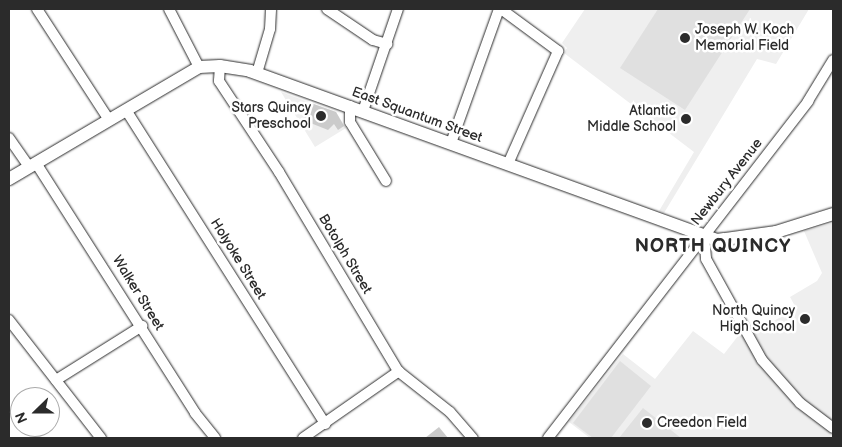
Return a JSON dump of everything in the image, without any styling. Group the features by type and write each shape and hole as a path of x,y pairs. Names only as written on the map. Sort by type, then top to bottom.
{"main road":[{"name":"East Squantum Street","path":"9,179 199,67 220,66 257,73 717,240 740,239 833,214"}],"street":[{"path":"38,9 109,120"},
{"path":"169,9 199,67"},
{"path":"257,73 270,29 271,9"},
{"path":"327,9 373,40 387,44"},
{"path":"362,111 398,9"},
{"path":"451,143 500,9 558,51 508,164"},
{"name":"Newbury Avenue","path":"548,438 808,101 833,60"},
{"name":"Botolph Street","path":"220,66 219,81 279,172 399,371 450,412 472,438"},
{"path":"350,106 350,122 386,181"},
{"name":"Holyoke Street","path":"126,110 325,424"},
{"name":"Walker Street","path":"9,138 33,165 142,326 195,413 215,438"},
{"path":"704,235 706,259 762,360 800,403 833,428"},
{"path":"9,320 101,438"},
{"path":"56,380 142,326"},
{"path":"303,438 399,371"}],"shaded area":[{"name":"Atlantic Middle School","path":"585,9 809,9 776,64 757,59 664,213 659,211 694,152 564,53 567,48 562,43"},
{"name":"Joseph W. Koch Memorial Field","path":"658,9 750,9 685,110 620,68"},
{"path":"281,92 336,112 346,128 315,147"},
{"name":"North Quincy High School","path":"833,223 833,438 590,438 569,422 623,354 655,379 693,331 724,354 738,336 757,331 796,308 790,297 817,281 822,273 804,231"},
{"path":"620,361 651,386 611,438 593,438 573,423"},
{"name":"Creedon Field","path":"643,408 681,438 619,438"}],"building":[{"name":"Stars Quincy Preschool","path":"308,102 336,112 344,126 338,130 334,124 328,130 303,120"},
{"path":"439,427 448,438 425,438"}],"place":[{"name":"Joseph W. Koch Memorial Field","path":"685,38"},
{"name":"Stars Quincy Preschool","path":"321,116"},
{"name":"Atlantic Middle School","path":"686,119"},
{"name":"North Quincy High School","path":"805,319"},
{"name":"Creedon Field","path":"647,423"}],"district":[{"name":"NORTH QUINCY","path":"713,247"}]}
